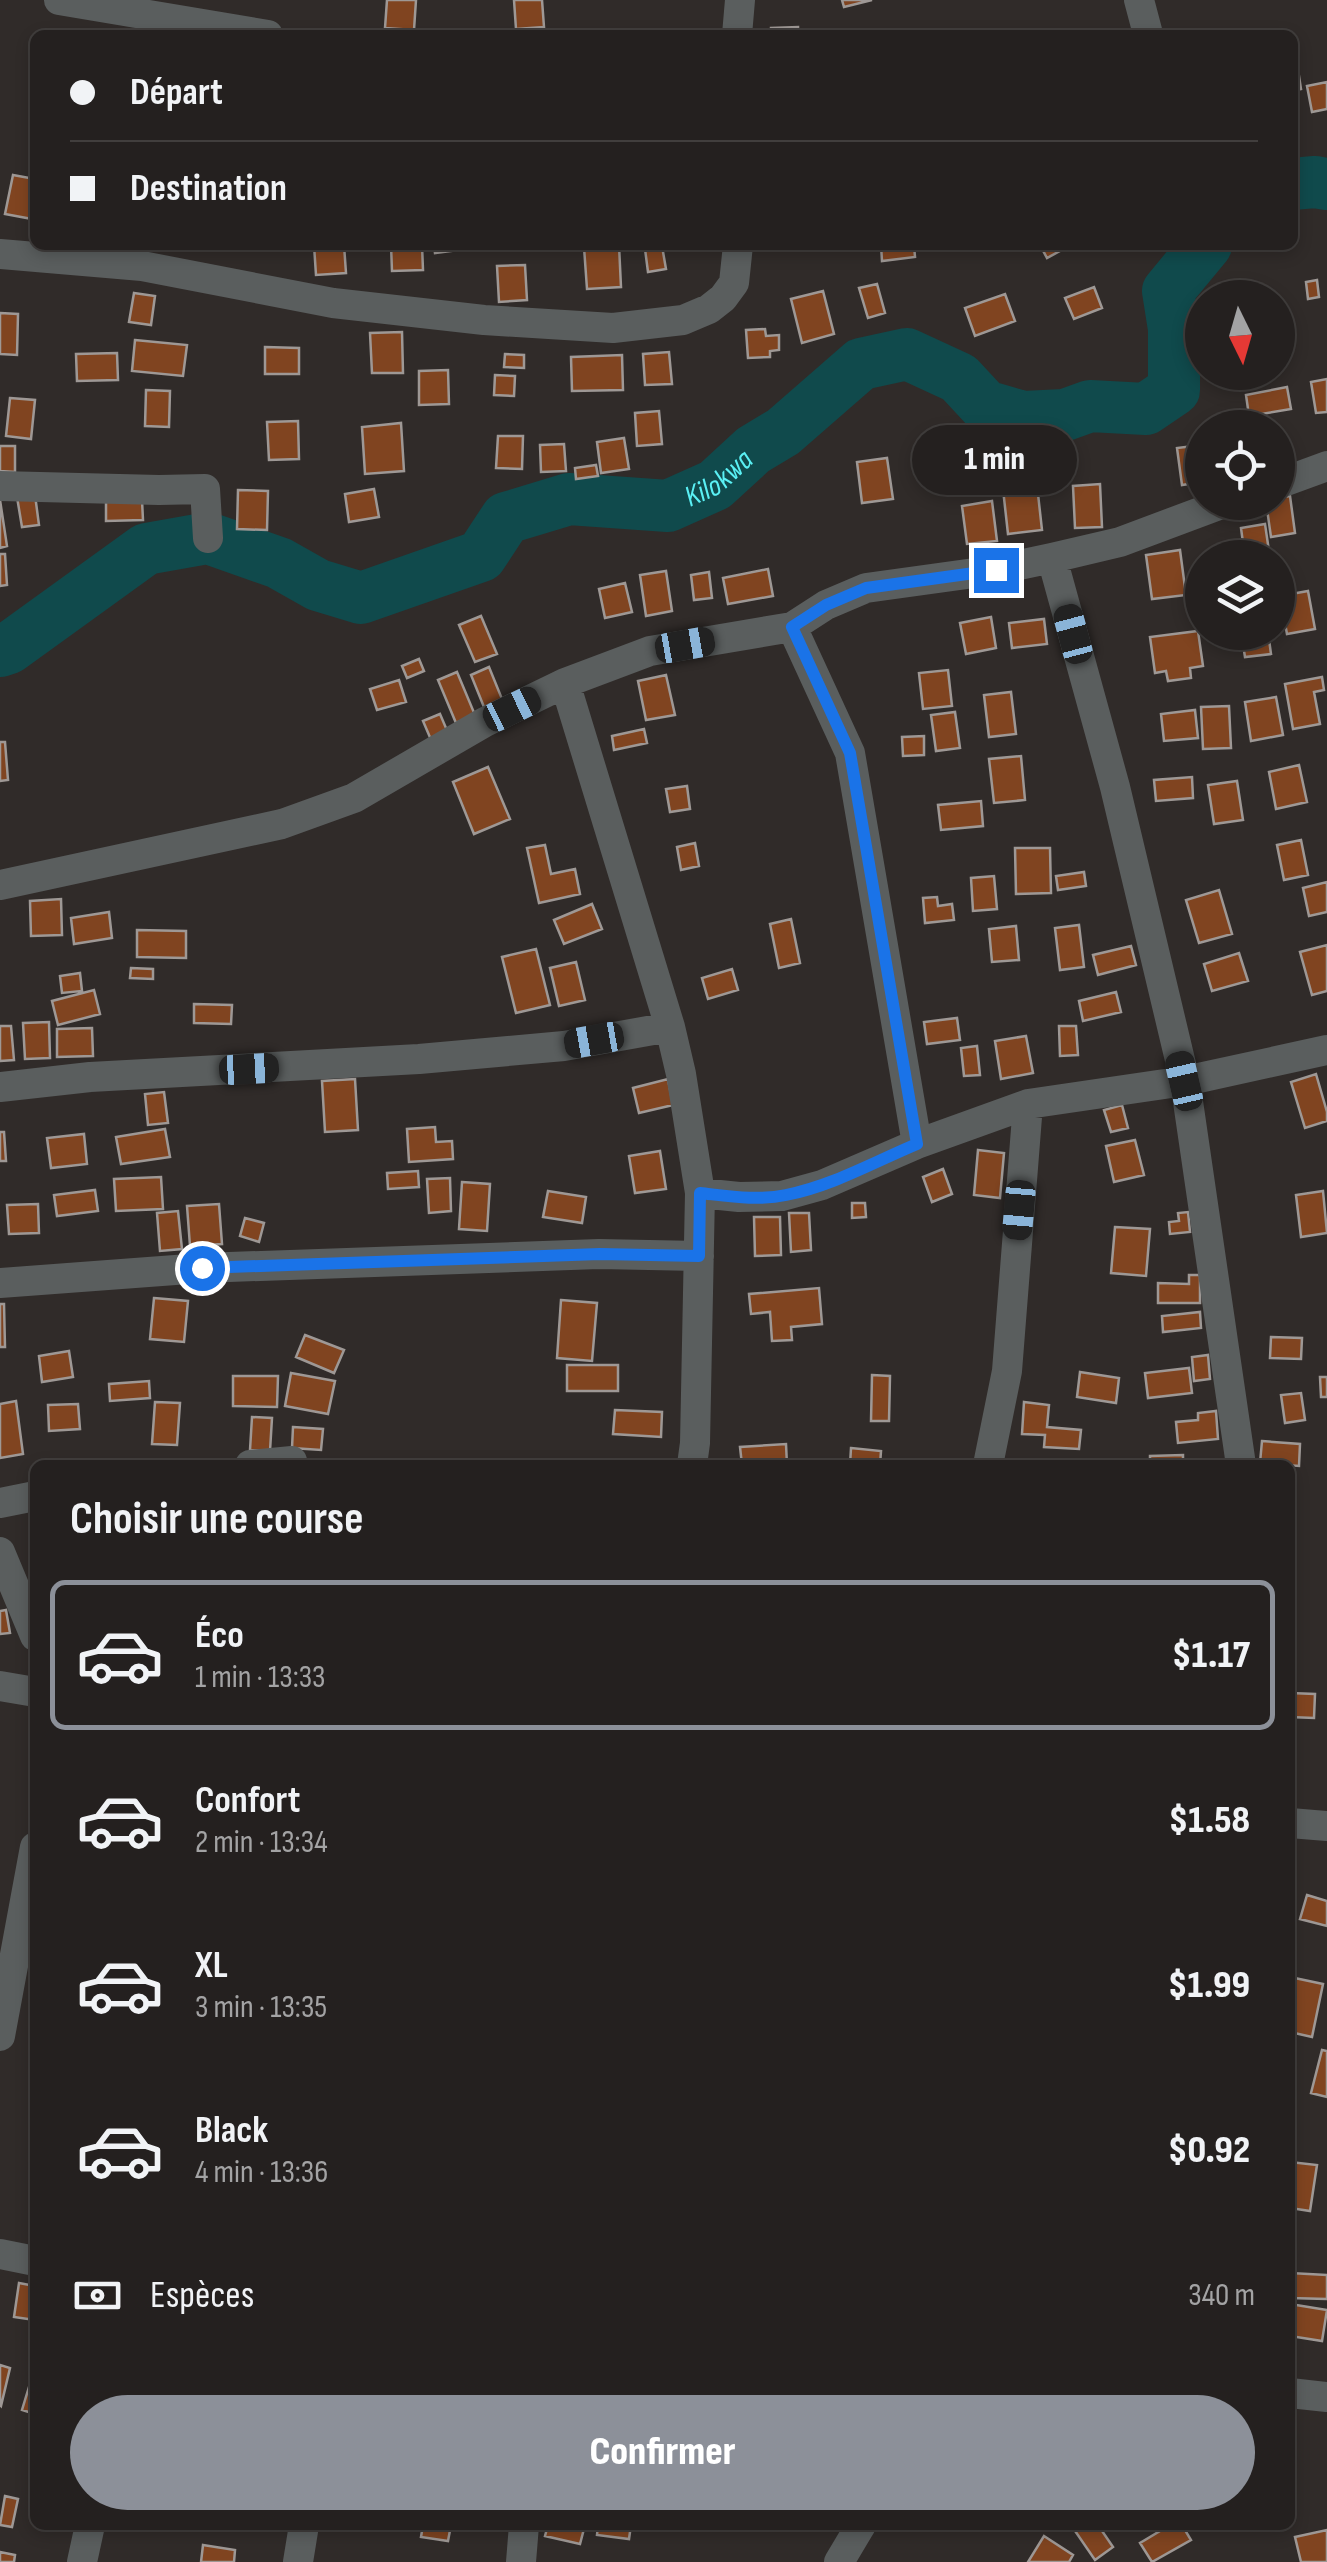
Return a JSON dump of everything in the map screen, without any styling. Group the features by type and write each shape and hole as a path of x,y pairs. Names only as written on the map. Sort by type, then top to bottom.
{"street":[{"path":"59,0 238,30"},
{"path":"737,30 740,0"},
{"path":"1139,0 1147,30"},
{"path":"0,254 142,266 333,303 484,320 612,328 683,320 710,309 734,282 737,250"},
{"path":"1295,478 1327,468"},
{"path":"0,486 206,489 208,538"},
{"path":"0,885 282,824 354,798 485,722 564,683 650,651 792,627 826,605 866,588 1052,558 1120,542 1185,518"},
{"path":"1052,558 1115,788 1184,1081 1240,1460"},
{"path":"792,627 850,753 917,1144"},
{"path":"564,683 670,1026 681,1074 700,1193 693,1460"},
{"path":"0,1087 90,1077 419,1059 564,1046 670,1026"},
{"path":"700,1193 782,1196 822,1185 917,1144 1028,1104 1184,1081 1327,1050"},
{"path":"989,1460 1008,1371 1028,1104"},
{"path":"0,1284 202,1268 600,1254 699,1256"},
{"path":"0,1503 30,1497"},
{"path":"0,1552 30,1624"},
{"path":"0,1686 30,1691"},
{"path":"1295,1823 1327,1826"},
{"path":"0,2036 30,1874"},
{"path":"0,2254 30,2260"},
{"path":"1295,2394 1327,2397"},
{"path":"82,2562 89,2530"},
{"path":"298,2562 303,2530"},
{"path":"521,2562 524,2530"},
{"path":"839,2562 858,2530"}],"building":[{"path":"387,0 416,0 414,30 385,28"},
{"path":"514,0 542,0 544,27 516,29"},
{"path":"842,0 872,0 844,7"},
{"path":"798,27 798,30 771,30"},
{"path":"1327,82 1327,109 1312,112 1307,86"},
{"path":"13,175 30,178 30,219 5,214"},
{"path":"314,250 344,250 346,273 316,275"},
{"path":"391,250 422,250 423,270 392,271"},
{"path":"584,250 619,250 621,287 587,289"},
{"path":"645,250 663,250 666,269 648,272"},
{"path":"881,250 914,250 915,257 882,261"},
{"path":"1043,250 1062,250 1047,258"},
{"path":"525,265 527,300 499,302 497,266"},
{"path":"1317,280 1319,297 1308,299 1306,282"},
{"path":"877,284 885,313 868,318 859,288"},
{"path":"1094,287 1102,308 1074,319 1065,298"},
{"path":"823,291 834,334 802,343 791,299"},
{"path":"134,293 155,296 151,325 129,322"},
{"path":"1005,294 1015,321 975,336 965,308"},
{"path":"0,313 18,314 17,355 0,354"},
{"path":"765,329 766,336 779,335 779,350 770,351 770,357 748,358 746,330"},
{"path":"402,332 403,373 372,373 370,333"},
{"path":"135,340 187,345 183,376 132,371"},
{"path":"265,347 299,348 299,374 265,374"},
{"path":"669,352 672,384 645,385 643,354"},
{"path":"117,353 118,380 77,381 76,354"},
{"path":"505,354 524,355 524,368 504,367"},
{"path":"622,355 623,390 572,391 571,357"},
{"path":"448,370 449,404 419,405 419,371"},
{"path":"495,375 515,376 514,396 494,395"},
{"path":"1327,379 1327,412 1316,413 1311,382"},
{"path":"146,390 170,391 169,427 145,426"},
{"path":"1288,390 1291,409 1248,410 1246,395"},
{"path":"10,398 35,400 31,439 6,436"},
{"path":"659,411 662,444 637,446 635,413"},
{"path":"298,421 299,459 269,460 267,422"},
{"path":"401,423 404,471 365,474 362,427"},
{"path":"498,436 523,436 522,469 496,468"},
{"path":"624,438 629,469 601,473 597,442"},
{"path":"564,444 566,471 541,472 540,445"},
{"path":"0,446 15,446 15,472 0,471"},
{"path":"1185,447 1185,485 1182,485 1177,448"},
{"path":"887,458 893,499 862,503 857,462"},
{"path":"596,465 598,476 576,479 575,468"},
{"path":"1100,484 1102,527 1075,528 1073,486"},
{"path":"1037,485 1042,530 1008,534 1003,489"},
{"path":"374,489 379,517 349,522 345,494"},
{"path":"238,490 268,491 267,530 237,529"},
{"path":"35,495 39,525 22,527 17,497"},
{"path":"0,500 7,546 0,548"},
{"path":"142,500 143,520 106,521 106,501"},
{"path":"992,501 997,541 967,544 962,506"},
{"path":"1269,520 1293,520 1295,533 1271,537"},
{"path":"1265,524 1267,540 1243,540 1241,528"},
{"path":"1180,550 1185,595 1152,599 1146,555"},
{"path":"0,554 5,554 7,585 0,586"},
{"path":"768,569 773,596 728,604 723,578"},
{"path":"666,571 672,611 646,616 640,575"},
{"path":"709,572 712,598 694,600 691,575"},
{"path":"625,583 632,612 605,618 599,589"},
{"path":"1308,591 1315,629 1295,633 1295,593"},
{"path":"481,616 497,654 475,662 459,625"},
{"path":"991,617 996,648 966,654 960,623"},
{"path":"1044,619 1047,644 1012,648 1009,623"},
{"path":"1185,633 1185,650 1201,650 1203,666 1190,668 1191,678 1168,681 1166,671 1155,673 1150,637"},
{"path":"1244,650 1270,650 1271,654 1245,657"},
{"path":"419,659 424,671 407,678 402,666"},
{"path":"489,667 502,699 484,707 471,675"},
{"path":"948,670 952,706 923,709 919,673"},
{"path":"457,672 475,715 456,723 438,680"},
{"path":"666,675 675,715 646,720 638,681"},
{"path":"1322,677 1324,690 1314,692 1320,724 1293,729 1285,684"},
{"path":"399,680 406,702 377,710 370,689"},
{"path":"1011,692 1016,734 989,737 984,695"},
{"path":"1276,697 1283,735 1251,741 1245,702"},
{"path":"1229,706 1231,748 1203,749 1201,707"},
{"path":"1195,710 1198,738 1164,741 1161,714"},
{"path":"955,712 960,748 936,751 931,715"},
{"path":"440,714 449,735 432,742 423,721"},
{"path":"644,729 647,743 614,750 612,736"},
{"path":"924,736 924,755 903,756 902,737"},
{"path":"0,742 5,742 8,780 0,781"},
{"path":"1021,756 1025,800 994,803 989,759"},
{"path":"1299,765 1307,802 1276,809 1269,772"},
{"path":"488,767 510,819 474,834 453,782"},
{"path":"1192,777 1193,798 1156,801 1154,780"},
{"path":"1237,781 1243,820 1214,824 1208,785"},
{"path":"687,786 690,809 670,812 666,789"},
{"path":"981,801 983,826 941,830 938,805"},
{"path":"1301,840 1308,875 1284,880 1277,845"},
{"path":"695,843 699,866 681,870 677,847"},
{"path":"545,845 551,874 575,869 580,894 539,903 527,848"},
{"path":"1015,848 1050,848 1051,893 1016,894"},
{"path":"1084,872 1086,886 1058,890 1056,876"},
{"path":"994,876 997,909 973,911 971,878"},
{"path":"1327,882 1327,912 1309,916 1303,888"},
{"path":"1219,890 1232,934 1199,943 1186,900"},
{"path":"937,897 938,906 952,904 954,920 925,923 923,898"},
{"path":"61,899 62,935 31,936 30,901"},
{"path":"592,904 602,929 564,944 554,920"},
{"path":"109,912 112,938 74,944 71,918"},
{"path":"791,919 800,963 779,968 770,924"},
{"path":"1079,925 1084,967 1060,970 1055,928"},
{"path":"1016,926 1019,960 992,962 989,929"},
{"path":"137,930 186,931 186,958 137,957"},
{"path":"1327,945 1327,991 1312,995 1300,952"},
{"path":"1131,946 1136,965 1098,975 1093,955"},
{"path":"536,949 550,1005 516,1013 502,957"},
{"path":"1239,953 1248,981 1212,991 1204,964"},
{"path":"576,962 585,1000 559,1006 550,968"},
{"path":"131,968 153,969 153,979 130,978"},
{"path":"732,969 738,990 708,999 702,978"},
{"path":"80,973 82,991 62,993 60,976"},
{"path":"94,990 100,1014 58,1025 52,1001"},
{"path":"1116,992 1121,1012 1083,1021 1079,1001"},
{"path":"194,1004 232,1005 231,1024 194,1023"},
{"path":"957,1018 960,1040 927,1044 924,1022"},
{"path":"49,1022 50,1058 25,1059 23,1023"},
{"path":"0,1026 11,1026 14,1060 0,1061"},
{"path":"1059,1026 1076,1026 1078,1055 1060,1056"},
{"path":"92,1028 93,1056 57,1057 57,1029"},
{"path":"1026,1036 1033,1073 1001,1079 995,1041"},
{"path":"977,1046 980,1075 964,1076 961,1048"},
{"path":"1316,1074 1327,1121 1305,1128 1291,1082"},
{"path":"355,1079 358,1130 325,1132 322,1081"},
{"path":"668,1079 673,1105 639,1113 633,1088"},
{"path":"164,1092 168,1123 148,1125 145,1094"},
{"path":"1122,1105 1128,1128 1111,1132 1104,1110"},
{"path":"435,1127 436,1142 452,1141 453,1159 409,1162 407,1129"},
{"path":"165,1129 170,1157 121,1164 116,1137"},
{"path":"0,1132 4,1132 6,1161 0,1161"},
{"path":"84,1134 87,1164 51,1168 47,1138"},
{"path":"1135,1140 1144,1175 1114,1182 1106,1146"},
{"path":"978,1150 1004,1153 1000,1198 974,1195"},
{"path":"660,1151 666,1189 635,1193 629,1156"},
{"path":"943,1169 952,1194 932,1202 923,1177"},
{"path":"418,1171 419,1187 388,1189 387,1173"},
{"path":"161,1177 163,1209 116,1211 114,1179"},
{"path":"450,1178 451,1211 429,1213 427,1179"},
{"path":"462,1182 490,1184 487,1231 459,1229"},
{"path":"95,1190 98,1211 57,1216 54,1195"},
{"path":"548,1191 586,1197 582,1223 543,1217"},
{"path":"1323,1191 1327,1233 1301,1237 1296,1195"},
{"path":"852,1203 865,1203 866,1217 852,1218"},
{"path":"38,1204 39,1233 9,1234 7,1205"},
{"path":"219,1204 222,1244 190,1246 187,1206"},
{"path":"178,1211 182,1249 160,1251 157,1213"},
{"path":"1188,1212 1190,1232 1170,1234 1169,1222 1179,1221 1178,1213"},
{"path":"789,1213 809,1213 811,1250 791,1252"},
{"path":"754,1217 780,1217 781,1255 755,1256"},
{"path":"245,1218 264,1223 259,1242 240,1236"},
{"path":"1115,1227 1150,1229 1146,1276 1111,1273"},
{"path":"1189,1275 1200,1275 1200,1303 1158,1303 1158,1283 1189,1284"},
{"path":"819,1288 822,1324 791,1327 792,1340 772,1341 770,1312 751,1314 749,1294"},
{"path":"154,1298 188,1301 184,1342 150,1339"},
{"path":"561,1300 597,1303 592,1361 557,1358"},
{"path":"0,1304 4,1304 5,1347 0,1347"},
{"path":"1200,1312 1201,1328 1163,1332 1162,1316"},
{"path":"305,1335 344,1350 334,1373 296,1357"},
{"path":"1271,1337 1302,1338 1301,1359 1270,1358"},
{"path":"69,1351 73,1377 42,1382 39,1356"},
{"path":"1208,1355 1210,1379 1194,1381 1192,1357"},
{"path":"567,1365 618,1365 618,1391 567,1391"},
{"path":"1189,1368 1192,1393 1148,1398 1145,1373"},
{"path":"1080,1372 1119,1378 1116,1403 1077,1397"},
{"path":"291,1373 335,1381 328,1414 285,1406"},
{"path":"872,1375 890,1376 889,1421 871,1421"},
{"path":"233,1376 278,1376 277,1407 233,1406"},
{"path":"1320,1377 1327,1377 1327,1397 1321,1397"},
{"path":"149,1381 150,1398 110,1401 109,1384"},
{"path":"1301,1393 1305,1420 1285,1423 1281,1395"},
{"path":"16,1401 23,1454 0,1458 0,1404"},
{"path":"155,1402 180,1403 177,1445 152,1444"},
{"path":"1024,1402 1049,1405 1047,1427 1081,1430 1079,1449 1044,1447 1045,1435 1022,1434"},
{"path":"78,1404 80,1429 49,1431 48,1405"},
{"path":"615,1410 662,1412 661,1437 613,1434"},
{"path":"1216,1411 1218,1439 1178,1443 1176,1422 1198,1420 1198,1413"},
{"path":"252,1417 272,1418 270,1451 250,1450"},
{"path":"293,1427 323,1429 321,1450 292,1448"},
{"path":"1262,1441 1300,1444 1299,1466 1295,1466 1295,1460 1260,1460"},
{"path":"786,1444 787,1460 741,1460 740,1447"},
{"path":"851,1448 881,1451 880,1460 850,1460"},
{"path":"1183,1455 1183,1460 1150,1460 1150,1456"},
{"path":"6,1610 10,1633 0,1634 0,1611"},
{"path":"1295,1693 1315,1694 1314,1718 1295,1717"},
{"path":"1307,1895 1327,1901 1327,1926 1300,1919"},
{"path":"1295,1978 1323,1984 1312,2037 1295,2033"},
{"path":"1322,2050 1327,2051 1327,2097 1311,2093"},
{"path":"1295,2163 1317,2165 1310,2211 1295,2209"},
{"path":"1295,2273 1327,2275 1327,2299 1295,2298"},
{"path":"19,2283 30,2285 30,2319 14,2317"},
{"path":"1295,2305 1327,2310 1322,2341 1295,2337"},
{"path":"0,2365 10,2368 1,2406 0,2405"},
{"path":"30,2384 30,2412 22,2410"},
{"path":"5,2496 18,2499 12,2527 0,2525"},
{"path":"422,2530 450,2530 448,2541 421,2537"},
{"path":"547,2530 584,2530 580,2544 545,2536"},
{"path":"598,2530 630,2530 629,2539 597,2535"},
{"path":"1074,2530 1101,2530 1113,2547 1095,2560"},
{"path":"1162,2530 1185,2530 1191,2540 1152,2562 1140,2543"},
{"path":"1327,2530 1327,2562 1301,2562 1295,2537"},
{"path":"1044,2536 1073,2555 1069,2562 1028,2562"},
{"path":"203,2545 235,2550 234,2562 201,2562"},
{"path":"0,2552 15,2555 14,2562 0,2562"}],"waterway":[{"name":"Kilokwa","path":"1298,183 1327,184"},
{"name":"Kilokwa","path":"0,651 146,549 208,538 279,563 318,585 361,598 481,556 506,518 569,499 668,506 715,485 861,364 907,354 959,378 985,406 1023,417 1065,415 1090,406 1146,409 1174,390 1174,329 1168,291 1202,250"}],"route":[{"path":"202,1268 600,1254 699,1256 700,1193 782,1196 822,1185 917,1144 850,753 792,627 826,605 866,588 996,570"}]}
